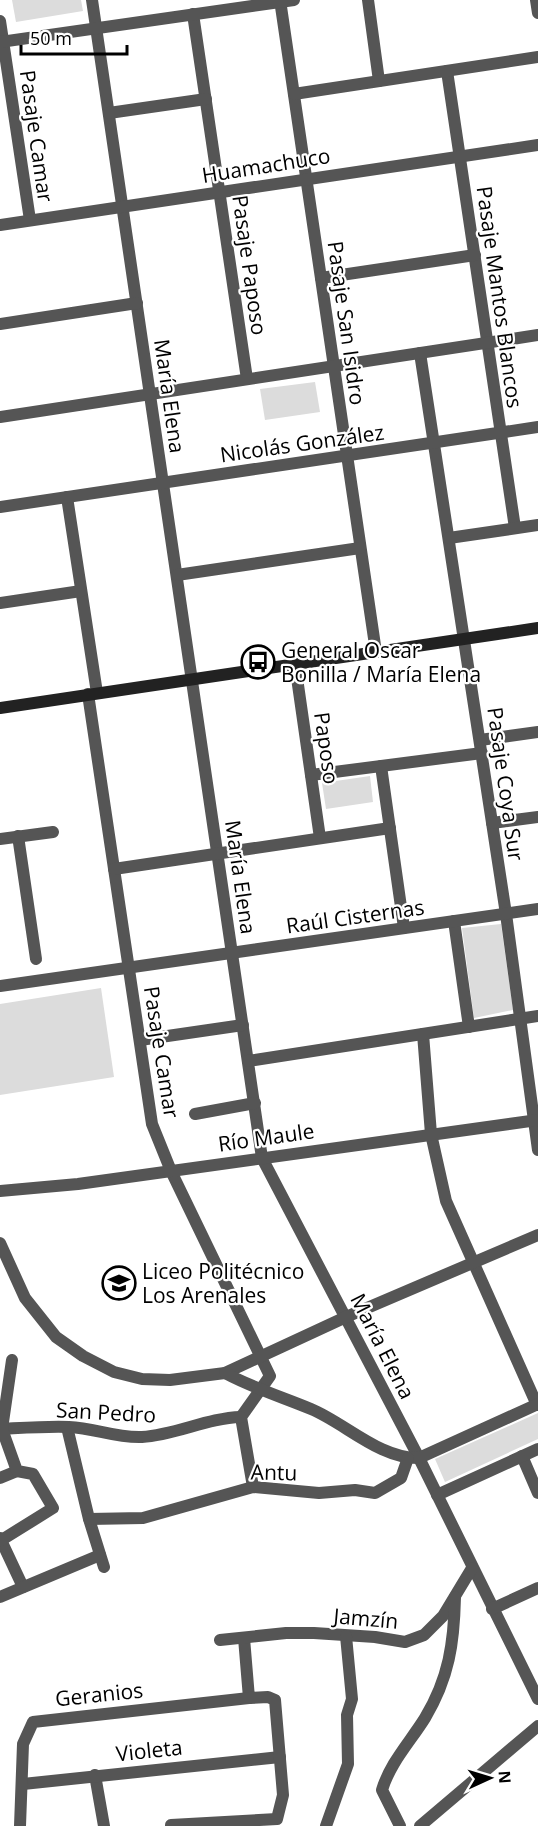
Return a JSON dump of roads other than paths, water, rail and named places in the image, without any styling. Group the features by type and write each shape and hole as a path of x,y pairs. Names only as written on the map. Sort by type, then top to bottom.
{"main road":[{"path":"0,708 538,628"}],"street":[{"name":"María Elena","path":"92,0 262,1158 346,1317 413,1458 437,1495 538,1699"},
{"path":"368,0 379,81"},
{"path":"536,0 538,13"},
{"path":"2,42 285,1"},
{"name":"Pasaje San Isidro","path":"285,1 294,94 376,652"},
{"name":"Pasaje Paposo","path":"193,14 247,379"},
{"name":"Pasaje Camar","path":"0,21 30,220"},
{"path":"294,94 538,57"},
{"name":"Pasaje Mantos Blancos","path":"447,71 515,528"},
{"path":"109,113 206,99"},
{"name":"Huamachuco","path":"0,225 538,145"},
{"path":"321,278 475,255"},
{"path":"0,324 137,303"},
{"path":"0,417 538,335"},
{"name":"Pasaje Coya Sur","path":"420,352 506,914 538,1150"},
{"name":"Nicolás González","path":"0,507 538,427"},
{"name":"Pasaje Camar","path":"67,497 81,591 114,869 152,1124 171,1171 270,1376 260,1391"},
{"path":"449,538 538,525"},
{"path":"177,575 360,548"},
{"path":"0,603 81,591"},
{"name":"Paposo","path":"295,664 320,838"},
{"path":"480,740 538,732"},
{"path":"311,775 482,753"},
{"path":"381,766 404,928"},
{"path":"492,823 538,817"},
{"path":"114,869 390,828"},
{"path":"0,838 53,832"},
{"path":"18,836 36,959"},
{"name":"Raúl Cisternas","path":"0,986 538,909"},
{"path":"454,921 469,1027"},
{"path":"248,1061 538,1016"},
{"path":"140,1040 243,1025"},
{"path":"225,1373 260,1391 312,1409 374,1444 413,1458 537,1405 472,1264 446,1201 431,1134 423,1034"},
{"path":"195,1114 255,1103"},
{"name":"Río Maule","path":"0,1191 171,1171 535,1120"},
{"path":"0,1243 25,1298 56,1337 83,1356 114,1372 142,1379 200,1378 225,1373 346,1317 538,1235"},
{"path":"12,1360 1,1429 17,1471"},
{"path":"254,1487 241,1416 260,1391"},
{"name":"San Pedro","path":"1,1429 67,1426 111,1436 140,1437 164,1435 228,1417 241,1416"},
{"path":"0,1597 102,1561 89,1519 67,1426"},
{"path":"437,1495 538,1449"},
{"path":"522,1456 538,1493"},
{"name":"Antu","path":"89,1519 143,1518 254,1487 318,1493 355,1490 375,1493 401,1478 413,1458"},
{"path":"0,1478 17,1471 33,1474 53,1508 0,1540 23,1587"},
{"name":"Jamzín","path":"220,1640 286,1633 405,1642 424,1635 443,1616 472,1568"},
{"path":"492,1609 538,1588"},
{"path":"400,1826 382,1790 387,1774 426,1717 444,1676 454,1641 455,1597"},
{"path":"326,1826 348,1764 346,1715 352,1699 352,1689 346,1636"},
{"path":"244,1638 249,1698"},
{"name":"Geranios","path":"20,1826 23,1744 33,1722 268,1696 274,1701 280,1757"},
{"path":"420,1826 538,1726"},
{"path":"171,1824 277,1819 282,1794 280,1757"},
{"name":"Violeta","path":"23,1784 280,1757"},
{"path":"95,1775 104,1826"}],"place":[{"name":"General Oscar Bonilla / María Elena","path":"258,662"},
{"name":"Liceo Politécnico Los Arenales","path":"119,1283"}]}
